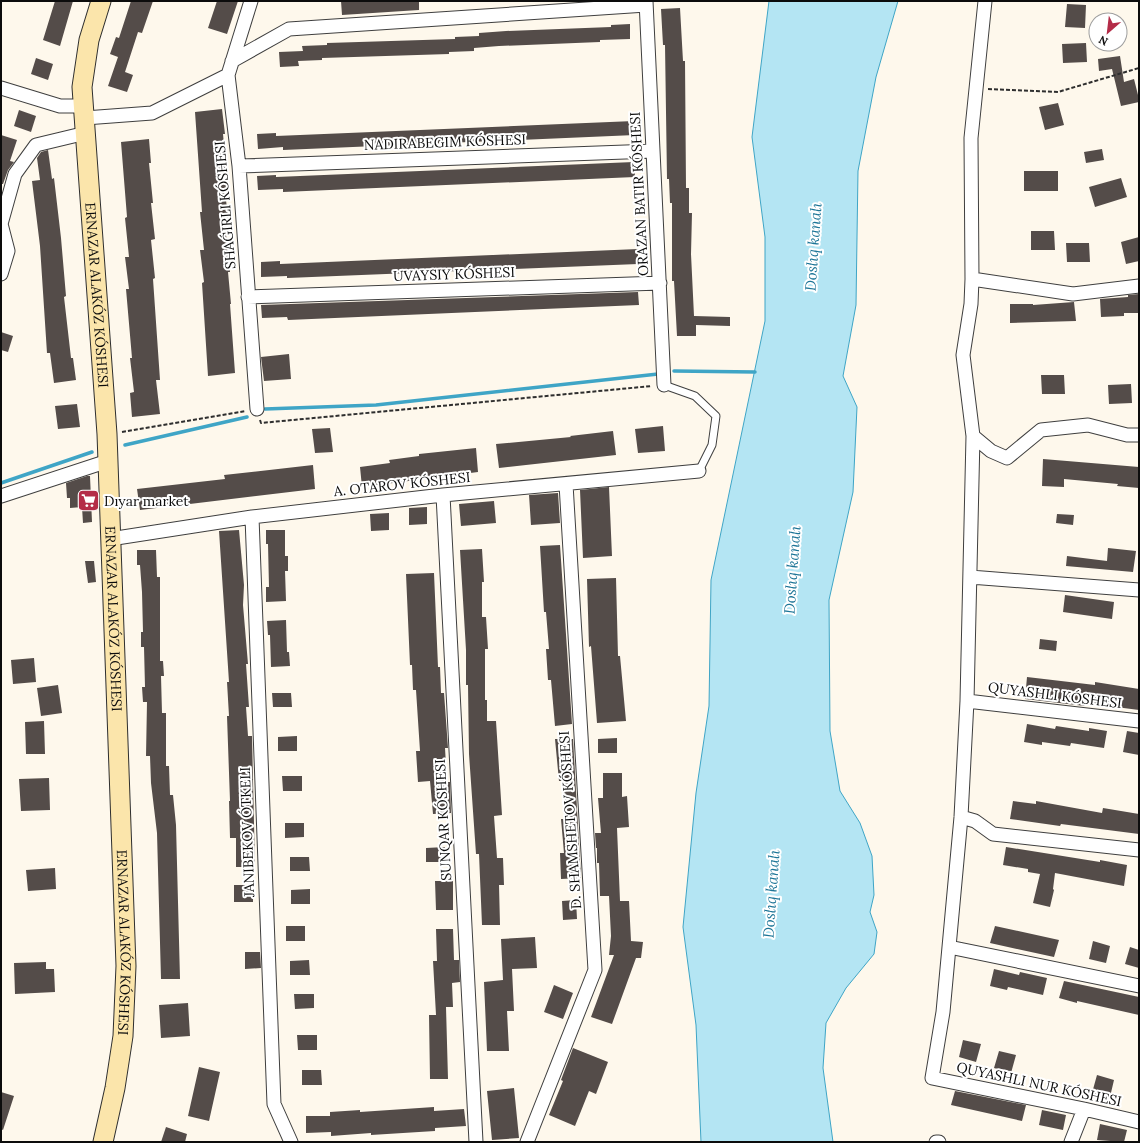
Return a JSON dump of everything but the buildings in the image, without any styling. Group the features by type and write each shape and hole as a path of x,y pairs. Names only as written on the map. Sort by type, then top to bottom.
{"main road":[{"name":"ERNAZAR ALAKÓZ KÓSHESI","path":"101,1 89,40 82,87 107,434 126,966 123,1036 115,1088 102,1142"}],"street":[{"path":"251,1 228,75 239,166 256,409"},
{"path":"985,1 971,138 972,279 971,304 963,356 973,436 971,458 967,701 961,817 943,1012 932,1078 1084,1109 1139,1122"},
{"path":"232,61 289,29 646,3 664,385"},
{"path":"1,274 8,251 1,224 15,174 36,145 85,119 152,113 228,75"},
{"path":"1,88 60,106 85,119"},
{"name":"NADIRABEGIM KÓSHESI","path":"239,166 653,151"},
{"path":"972,279 1073,294 1139,286"},
{"name":"UVAYSIY KÓSHESI","path":"248,296 660,283"},
{"path":"973,436 991,451 1007,458 1024,442 1041,430 1088,425 1127,435 1139,435"},
{"path":"1,496 108,461"},
{"name":"A. OTAROV KÓSHESI","path":"110,540 252,517 443,495 698,471"},
{"name":"D. SHAMSHETOV KÓSHESI","path":"527,1142 596,970 566,484"},
{"name":"SUNQAR KÓSHESI","path":"443,495 476,1142"},
{"name":"JANIBEKOV ÓTKELI","path":"252,517 274,1104 290,1142"},
{"path":"970,577 1139,590"},
{"path":"967,701 1139,721"},
{"path":"961,817 975,821 993,834 1139,850"},
{"path":"949,947 1139,986"},
{"path":"1071,1142 1084,1109"}],"lane":[{"path":"664,385 695,396 716,416 712,445 698,471"}],"path":[{"path":"975,88 1058,92 1139,68"},
{"path":"107,434 256,409 261,423 664,385"}],"water":[{"name":"Doslıq kanalı","path":"769,1 898,1 876,77 858,171 856,305 843,376 857,407 853,492 829,600 830,731 840,791 860,823 872,856 874,895 870,912 877,932 874,954 846,988 826,1023 823,1068 833,1142 701,1142 696,1025 683,927 696,793 709,706 711,580 765,321 765,237 752,137"}],"waterway":[{"path":"674,371 755,372"},
{"path":"265,409 376,405 658,374"},
{"path":"125,445 247,417"},
{"path":"1,483 92,452"}],"place":[{"name":"Dıyar market","path":"89,501"}]}
